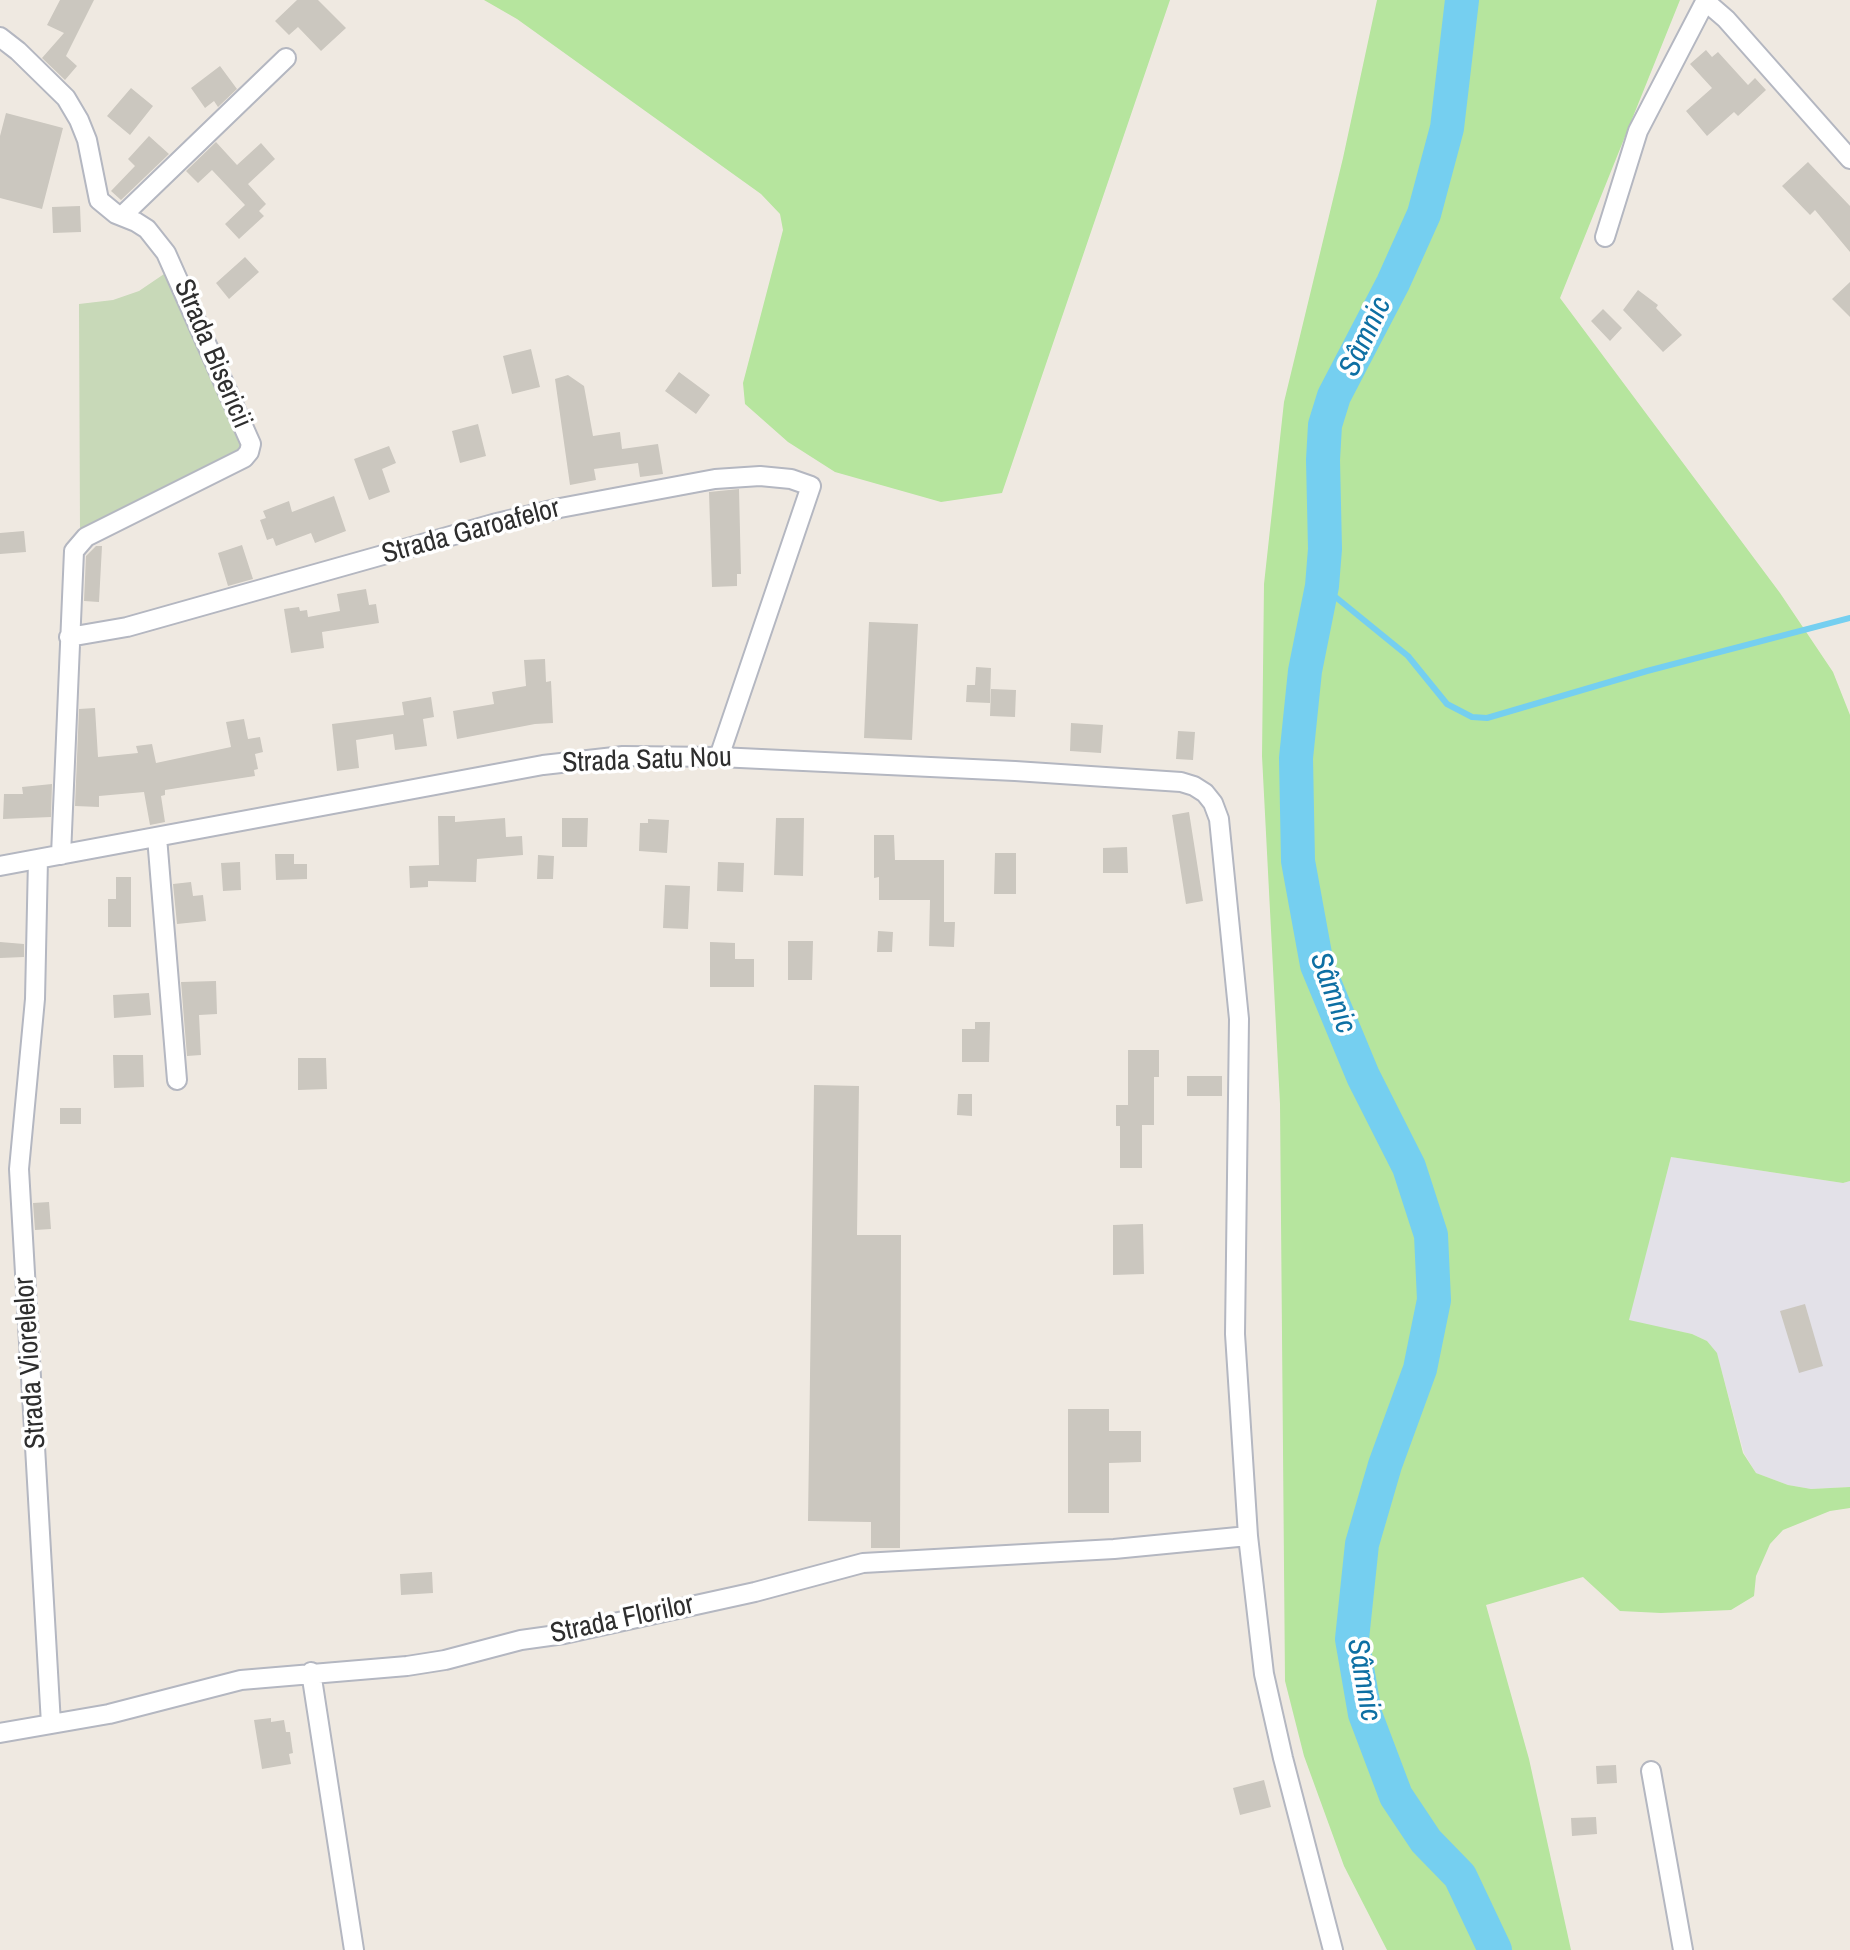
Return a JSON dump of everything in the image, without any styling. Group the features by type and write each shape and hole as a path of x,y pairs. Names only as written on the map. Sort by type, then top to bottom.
{"street":[{"path":"1605,237 1638,131 1665,84 1705,1 1726,19 1850,159"},
{"name":"Strada Bisericii","path":"0,37 66,98 87,140 99,200 106,208 147,229 166,253 251,444 244,458 86,537 78,544 72,557 69,637"},
{"path":"122,216 286,58"},
{"name":"Strada Garoafelor","path":"69,637 127,627 560,508 715,479 760,476 791,479 811,486 719,757"},
{"path":"61,855 69,637"},
{"name":"Strada Satu Nou","path":"0,866 556,763 623,756 719,757 1167,781 1194,786 1213,803 1219,819 1239,1019 1235,1334 1248,1536"},
{"path":"157,837 177,1080"},
{"name":"Strada Viorelelor","path":"38,859 35,999 19,1169 51,1724"},
{"path":"1248,1536 1264,1674 1333,1950"},
{"name":"Strada Florilor","path":"0,1733 109,1714 241,1680 445,1660 521,1640 564,1634 755,1592 863,1563 1114,1549 1248,1536"},
{"path":"311,1672 354,1950"},
{"path":"1651,1771 1683,1950"}],"shaded area":[{"path":"1671,1157 1843,1183 1850,1181 1850,1487 1811,1489 1788,1485 1756,1473 1744,1453 1717,1354 1707,1341 1692,1334 1628,1321"}],"green space":[{"path":"484,0 1170,0 1002,493 941,502 835,472 788,442 745,404 743,383 783,230 780,214 761,194 517,19"},
{"path":"1377,0 1680,0 1560,298 1780,593 1833,672 1850,715 1850,1181 1843,1183 1671,1157 1629,1320 1692,1334 1707,1341 1717,1353 1743,1453 1756,1473 1788,1485 1811,1489 1850,1487 1850,1508 1830,1511 1783,1530 1770,1544 1756,1576 1754,1596 1731,1610 1620,1611 1583,1577 1486,1605 1529,1759 1571,1950 1387,1950 1344,1866 1304,1756 1285,1681 1280,1104 1262,756 1264,584 1284,402 1343,158"},
{"path":"167,272 242,443 240,452 80,534 79,304 113,300 139,291"}],"building":[{"path":"60,0 94,0 66,56 77,66 65,80 42,58 64,33 47,25"},
{"path":"297,0 318,0 346,28 321,51 298,27 289,35 275,21"},
{"path":"1706,50 1712,57 1718,52 1748,85 1755,78 1766,90 1738,116 1734,112 1707,136 1686,111 1712,88 1690,64"},
{"path":"220,66 237,89 218,107 214,101 205,108 191,88"},
{"path":"131,88 153,106 130,135 107,116"},
{"path":"6,113 63,128 42,209 0,198 0,136"},
{"path":"149,136 169,154 121,200 111,191 135,166 128,159"},
{"path":"216,142 237,165 261,143 275,159 248,184 266,204 259,211 264,216 239,239 225,224 245,205 212,170 198,183 186,171"},
{"path":"1808,162 1850,206 1850,252 1815,210 1810,215 1782,186"},
{"path":"80,206 81,232 53,233 52,207"},
{"path":"245,257 259,272 229,299 216,283"},
{"path":"1850,282 1850,317 1832,299"},
{"path":"1638,290 1658,305 1656,308 1682,335 1663,352 1623,310"},
{"path":"1603,309 1622,328 1610,341 1591,321"},
{"path":"531,349 540,387 512,394 503,356"},
{"path":"679,372 710,395 696,414 665,391"},
{"path":"568,375 584,386 593,436 620,432 622,449 658,444 663,474 640,477 638,463 594,469 596,480 570,485 555,379"},
{"path":"478,424 486,456 460,463 452,431"},
{"path":"389,446 396,463 382,469 390,492 369,500 354,459"},
{"path":"739,489 741,574 737,574 737,586 712,587 709,492"},
{"path":"334,496 346,531 315,543 311,533 276,546 273,538 267,540 260,520 266,518 263,511 289,501 292,512"},
{"path":"24,531 26,552 0,554 0,533"},
{"path":"242,545 253,579 228,586 218,553"},
{"path":"96,546 102,546 99,602 84,601 86,556"},
{"path":"366,589 369,605 376,604 379,623 322,632 324,648 291,653 284,609 299,607 300,611 307,610 308,617 340,611 337,594"},
{"path":"869,622 918,624 912,740 864,738"},
{"path":"545,659 546,682 551,681 553,723 457,739 453,711 494,704 492,692 526,686 524,660"},
{"path":"976,667 991,668 990,703 966,702 967,685 975,685"},
{"path":"991,689 1016,690 1015,717 990,716"},
{"path":"431,697 434,717 423,719 427,746 395,750 393,734 356,740 359,768 337,771 332,724 404,715 402,702"},
{"path":"95,708 98,757 138,753 136,746 152,744 156,763 231,747 226,722 244,719 248,739 260,737 263,752 255,754 258,769 254,770 255,776 165,790 165,795 161,796 165,822 150,825 144,792 99,796 99,807 75,806 79,709"},
{"path":"1071,723 1103,725 1101,753 1070,751"},
{"path":"1178,731 1195,732 1193,760 1176,759"},
{"path":"52,784 51,817 3,819 4,794 23,794 22,787"},
{"path":"1189,812 1203,901 1186,904 1172,815"},
{"path":"438,816 455,816 455,822 505,818 506,837 522,836 523,855 477,859 476,882 428,881 428,887 410,888 409,866 439,865"},
{"path":"562,818 588,818 587,847 562,847"},
{"path":"776,818 804,818 803,876 774,875"},
{"path":"648,819 669,820 667,853 639,851 640,823 648,823"},
{"path":"874,835 894,835 895,860 944,860 944,922 955,922 954,947 929,946 930,900 879,900 879,877 874,878"},
{"path":"1127,847 1128,873 1103,873 1103,848"},
{"path":"995,853 1016,853 1016,894 994,894"},
{"path":"275,854 294,854 294,864 307,864 307,879 276,880"},
{"path":"538,855 554,856 553,879 537,879"},
{"path":"240,862 241,890 223,891 221,863"},
{"path":"718,862 744,863 743,892 717,891"},
{"path":"116,877 131,877 131,927 108,927 108,899 116,899"},
{"path":"191,882 193,896 203,895 206,921 177,924 173,884"},
{"path":"665,885 690,886 688,929 663,928"},
{"path":"878,931 893,932 892,952 877,952"},
{"path":"788,941 813,941 812,980 788,980"},
{"path":"0,942 24,944 24,957 0,958"},
{"path":"710,942 735,943 735,959 754,959 754,987 710,987"},
{"path":"216,981 217,1014 199,1015 201,1055 187,1056 181,982"},
{"path":"149,993 151,1015 114,1018 113,995"},
{"path":"975,1022 990,1022 989,1062 962,1062 962,1029 975,1029"},
{"path":"1128,1050 1159,1050 1159,1077 1154,1077 1154,1125 1142,1125 1142,1168 1120,1168 1120,1126 1116,1126 1116,1105 1128,1105"},
{"path":"113,1055 143,1055 144,1087 114,1088"},
{"path":"298,1058 326,1058 327,1089 298,1090"},
{"path":"1187,1076 1222,1076 1222,1096 1187,1096"},
{"path":"814,1085 859,1086 857,1235 901,1235 900,1548 871,1548 871,1522 808,1521"},
{"path":"958,1094 972,1094 972,1116 957,1115"},
{"path":"60,1108 81,1108 81,1124 60,1124"},
{"path":"49,1202 51,1229 35,1230 33,1203"},
{"path":"1143,1224 1144,1274 1113,1275 1113,1225"},
{"path":"1805,1304 1823,1366 1799,1373 1780,1311"},
{"path":"1068,1409 1109,1409 1109,1431 1141,1431 1141,1462 1109,1463 1109,1513 1068,1513"},
{"path":"432,1572 433,1593 401,1595 400,1574"},
{"path":"271,1718 271,1722 284,1720 286,1732 290,1732 293,1753 289,1754 291,1764 262,1769 254,1720"},
{"path":"1616,1765 1617,1783 1597,1784 1596,1766"},
{"path":"1264,1780 1271,1807 1240,1815 1233,1788"},
{"path":"1596,1817 1597,1834 1572,1836 1571,1818"}],"waterway":[{"name":"Sâmnic","path":"1462,0 1447,128 1424,214 1393,283 1334,396 1325,425 1322,586 1305,671 1296,758 1298,861 1317,965 1363,1076 1409,1167 1431,1235 1434,1300 1420,1369 1385,1465 1362,1544 1352,1639 1365,1714 1396,1796 1426,1841 1460,1876 1495,1950"},
{"path":"1322,586 1408,656 1447,704 1472,717 1487,718 1647,671 1850,618"}]}
